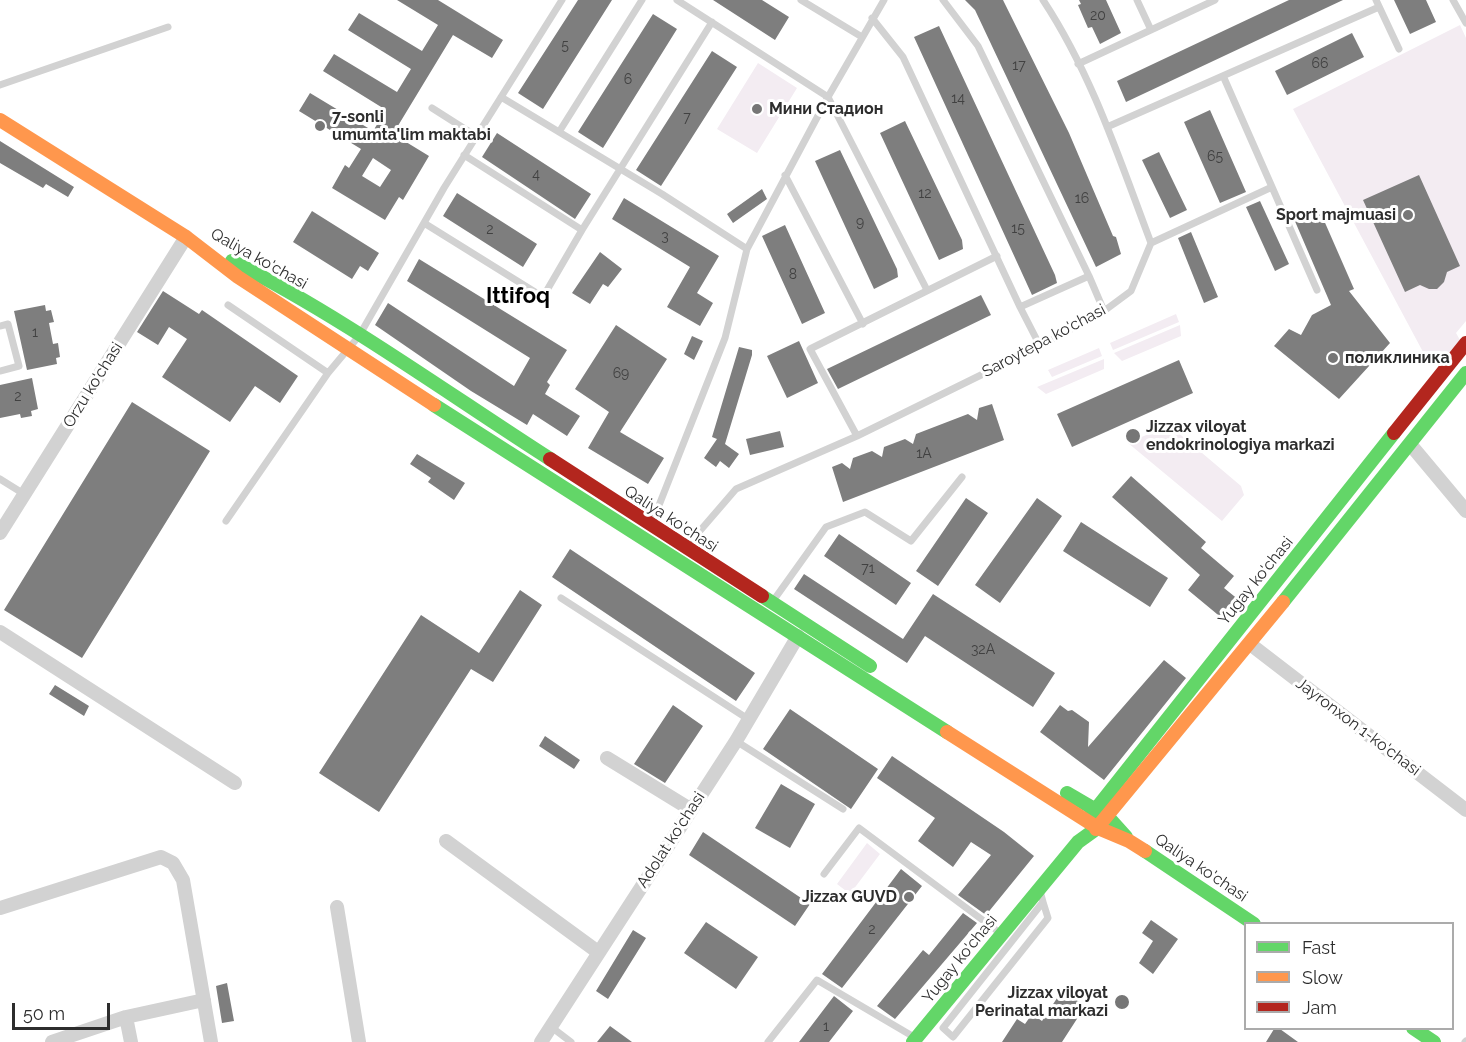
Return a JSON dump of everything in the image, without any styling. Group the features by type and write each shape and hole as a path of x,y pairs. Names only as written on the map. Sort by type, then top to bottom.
{"main road":[{"name":"Qaliya ko'chasi","path":"0,120 186,237 264,277 358,336 771,603 1095,808 1108,817 1129,840"},
{"name":"Qaliya ko'chasi","path":"186,237 238,277 347,350 1092,824 1129,840 1251,922"},
{"name":"Yugay ko'chasi","path":"915,1040 1078,842 1092,824 1095,808 1466,343"},
{"name":"Yugay ko'chasi","path":"1092,824 1108,817 1250,644 1466,373"},
{"path":"1414,1030 1429,1041"}],"street":[{"name":"Orzu ko'chasi","path":"0,533 186,237"},
{"path":"1410,444 1466,511"},
{"path":"0,632 235,783"},
{"name":"Adolat ko'chasi","path":"541,1042 736,741 798,636"},
{"name":"Jayronxon 1-ko'chasi","path":"1250,644 1466,810"},
{"path":"607,758 690,809"},
{"path":"446,841 598,952"},
{"path":"0,908 161,857 173,863 183,880 211,1042"},
{"path":"337,907 359,1042"},
{"path":"52,1042 126,1017 204,1000"},
{"path":"126,1017 131,1042"}],"lane":[{"path":"226,521 328,374 358,336 464,155 562,0"},
{"path":"560,132 642,0"},
{"path":"677,0 828,97 927,290"},
{"path":"801,0 862,37"},
{"path":"651,525 725,338 747,249 785,175 884,0"},
{"path":"943,0 978,46 1104,311"},
{"path":"1043,0 1078,64 1107,127 1151,243 1272,187"},
{"path":"1137,0 1151,30"},
{"path":"1078,64 1215,0"},
{"path":"1454,0 1466,23"},
{"path":"1107,127 1224,78 1378,4 1399,49"},
{"path":"872,18 903,57 1040,346"},
{"path":"424,223 543,297 620,168 712,22"},
{"path":"0,85 168,27"},
{"path":"1224,78 1317,290"},
{"path":"501,98 620,168 747,249"},
{"path":"432,108 476,136"},
{"path":"464,155 582,230"},
{"path":"785,175 863,324"},
{"name":"Saroytepa ko'chasi","path":"674,559 736,489 857,436 1040,346 1104,311 1131,291 1151,243"},
{"path":"857,436 810,349 997,256"},
{"path":"1020,307 1089,276"},
{"path":"228,305 328,374"},
{"path":"0,326 8,324 19,366 0,371"},
{"path":"771,603 826,527 866,512 911,541 962,477"},
{"path":"0,479 24,494"},
{"path":"561,598 748,719"},
{"path":"736,741 843,809"},
{"path":"824,874 860,828 1002,934"},
{"path":"1039,888 1048,918 953,1037 943,1029 1043,902"},
{"path":"768,1042 817,980 915,1040"},
{"path":"550,1026 571,1042"}],"shaded area":[{"name":"Sport majmuasi","path":"1460,25 1466,38 1466,321 1456,333 1460,340 1442,363 1438,355 1430,365 1293,109"},
{"name":"Мини Стадион","path":"758,63 797,88 757,153 717,129"},
{"path":"1176,314 1179,322 1113,350 1110,343"},
{"path":"1180,325 1181,336 1122,361 1114,353"},
{"path":"1099,348 1102,356 1052,377 1048,370"},
{"path":"1104,359 1104,369 1046,394 1037,387"},
{"path":"1169,425 1241,486 1244,495 1222,521 1128,443"},
{"path":"867,843 880,854 850,894 837,884"}],"building":[{"path":"397,0 438,0 503,40 492,58 453,35 393,134 429,156 403,200 399,197 385,220 332,188 345,165 349,168 361,149 299,111 310,93 373,131 386,110 323,71 334,54 397,92 411,69 348,30 359,13 422,51 438,25","holes":["373,158 391,170 380,187 362,176"]},
{"path":"578,0 612,0 543,109 518,93"},
{"path":"713,0 762,0 789,17 775,40"},
{"path":"965,0 1003,0 1069,133 1113,236 1116,237 1121,254 1096,267 975,10"},
{"path":"1079,0 1106,0 1121,33 1100,44 1092,27 1088,28 1078,5 1081,4"},
{"path":"1289,0 1343,0 1126,102 1117,81"},
{"path":"1394,0 1426,0 1436,22 1410,34"},
{"path":"653,14 677,29 603,148 578,132"},
{"path":"939,26 1055,275 1057,283 1032,295 914,37"},
{"path":"1352,33 1364,57 1287,95 1275,71"},
{"path":"712,51 737,67 661,186 636,170"},
{"path":"1210,110 1246,192 1220,203 1184,122"},
{"path":"905,121 962,240 963,249 939,260 880,133"},
{"path":"497,133 591,194 575,219 482,157"},
{"path":"0,141 74,187 68,197 46,184 43,188 0,163"},
{"path":"840,150 897,269 898,277 874,289 815,161"},
{"path":"1159,152 1187,210 1170,218 1142,160"},
{"path":"1419,175 1460,266 1447,272 1444,282 1437,289 1429,289 1420,285 1405,292 1363,200"},
{"path":"762,189 767,199 733,223 727,214"},
{"path":"457,193 537,244 523,267 443,216"},
{"path":"624,198 719,256 697,293 713,303 700,326 667,307 690,267 612,219"},
{"path":"1260,201 1289,264 1275,271 1246,207"},
{"name":"поликлиника","path":"1319,209 1354,289 1349,291 1390,343 1339,399 1274,346 1289,329 1301,335 1312,315 1331,305 1294,219"},
{"path":"312,211 379,253 368,271 360,266 352,279 293,242"},
{"path":"785,225 825,313 802,324 762,236"},
{"path":"1191,232 1218,297 1204,303 1178,238"},
{"path":"600,252 622,269 608,287 603,284 590,304 572,293"},
{"path":"419,259 567,350 547,382 550,385 545,394 580,416 567,436 533,414 527,425 471,391 375,325 388,303 514,386 530,358 407,281"},
{"path":"163,291 199,314 202,310 298,376 280,403 255,386 230,422 162,377 187,339 169,327 158,345 137,332"},
{"path":"981,295 991,315 838,389 827,369"},
{"path":"45,305 46,311 51,310 54,322 49,323 53,344 58,343 60,357 56,358 57,364 27,370 14,311"},
{"path":"616,325 667,359 620,432 664,458 648,484 588,448 609,412 575,389"},
{"path":"692,336 703,341 694,360 684,354"},
{"path":"799,341 818,383 787,398 767,356"},
{"path":"739,347 752,350 752,355 725,444 739,454 729,468 720,461 716,467 704,458 717,439 712,437"},
{"path":"1179,360 1193,393 1072,447 1057,414"},
{"path":"32,378 38,409 31,411 32,416 21,418 20,414 0,418 0,385"},
{"path":"132,402 210,451 82,658 4,610"},
{"path":"992,404 1004,440 843,502 832,467 842,463 850,469 853,458 872,451 882,457 884,447 905,439 913,444 916,434 968,414 977,420 979,408"},
{"path":"780,431 784,447 750,455 746,439"},
{"path":"417,454 465,483 454,500 428,482 431,478 410,464"},
{"path":"1131,476 1206,542 1201,548 1234,576 1224,588 1239,600 1223,619 1188,590 1200,575 1112,497"},
{"path":"966,498 988,513 938,586 916,571"},
{"path":"1037,498 1062,516 1000,603 975,585"},
{"path":"1081,522 1168,578 1150,607 1063,551"},
{"path":"839,534 911,583 896,605 824,556"},
{"path":"570,549 755,673 736,701 552,577"},
{"path":"804,574 903,639 933,594 1055,673 1033,707 925,636 907,663 794,589"},
{"path":"520,590 542,605 493,682 471,669 379,812 319,773 421,615 479,653"},
{"path":"1164,660 1186,678 1104,780 1040,732 1060,705 1089,722 1088,747"},
{"path":"55,685 89,706 84,716 49,694"},
{"path":"673,705 703,726 665,783 634,764"},
{"path":"790,709 878,769 851,809 763,749"},
{"path":"545,736 580,760 574,769 539,746"},
{"path":"892,756 1004,832 1034,856 986,915 958,895 991,855 971,842 953,867 918,841 935,818 877,778"},
{"path":"781,784 815,804 790,848 755,828"},
{"path":"703,832 810,904 795,926 689,855"},
{"path":"901,869 922,886 842,988 822,974"},
{"path":"963,913 977,923 895,1019 877,1006 923,950 929,955"},
{"path":"1151,920 1178,939 1153,974 1139,963 1153,941 1142,933"},
{"path":"706,922 758,957 736,989 684,953"},
{"path":"633,930 646,938 608,999 596,991"},
{"path":"227,983 234,1021 222,1023 216,986"},
{"path":"1063,989 1086,1005 1062,1042 1002,1042 1017,1019 1025,1024 1032,1014 1042,1021"},
{"path":"834,996 853,1011 829,1042 799,1042"},
{"path":"610,1026 632,1042 597,1042"},
{"path":"1273,1030 1281,1030 1298,1042 1266,1042"}],"traffic: fast":[{"path":"232,261 353,330 550,459"},
{"path":"1283,602 1466,373"},
{"path":"434,405 947,732"},
{"path":"1088,819 1394,433"},
{"path":"762,596 870,666"},
{"path":"1067,793 1108,817 1126,837"},
{"path":"913,1042 1078,842 1096,829"},
{"path":"1145,851 1251,922"},
{"path":"1416,1030 1434,1042"}],"traffic: slow":[{"path":"0,120 186,237 238,277 434,405"},
{"path":"1096,829 1283,602"},
{"path":"947,732 1098,828 1129,841 1145,851"}],"traffic: jam":[{"path":"1394,433 1466,343"},
{"path":"550,459 762,596"}],"place":[{"name":"Мини Стадион","path":"757,109"},
{"name":"7-sonli umumta'lim maktabi","path":"320,126"},
{"name":"Sport majmuasi","path":"1408,215"},
{"name":"поликлиника","path":"1333,358"},
{"name":"Jizzax viloyat endokrinologiya markazi","path":"1133,436"},
{"name":"Jizzax GUVD","path":"909,897"},
{"name":"Jizzax viloyat Perinatal markazi","path":"1122,1002"}],"district":[{"name":"Ittifoq","path":"518,296"}]}
